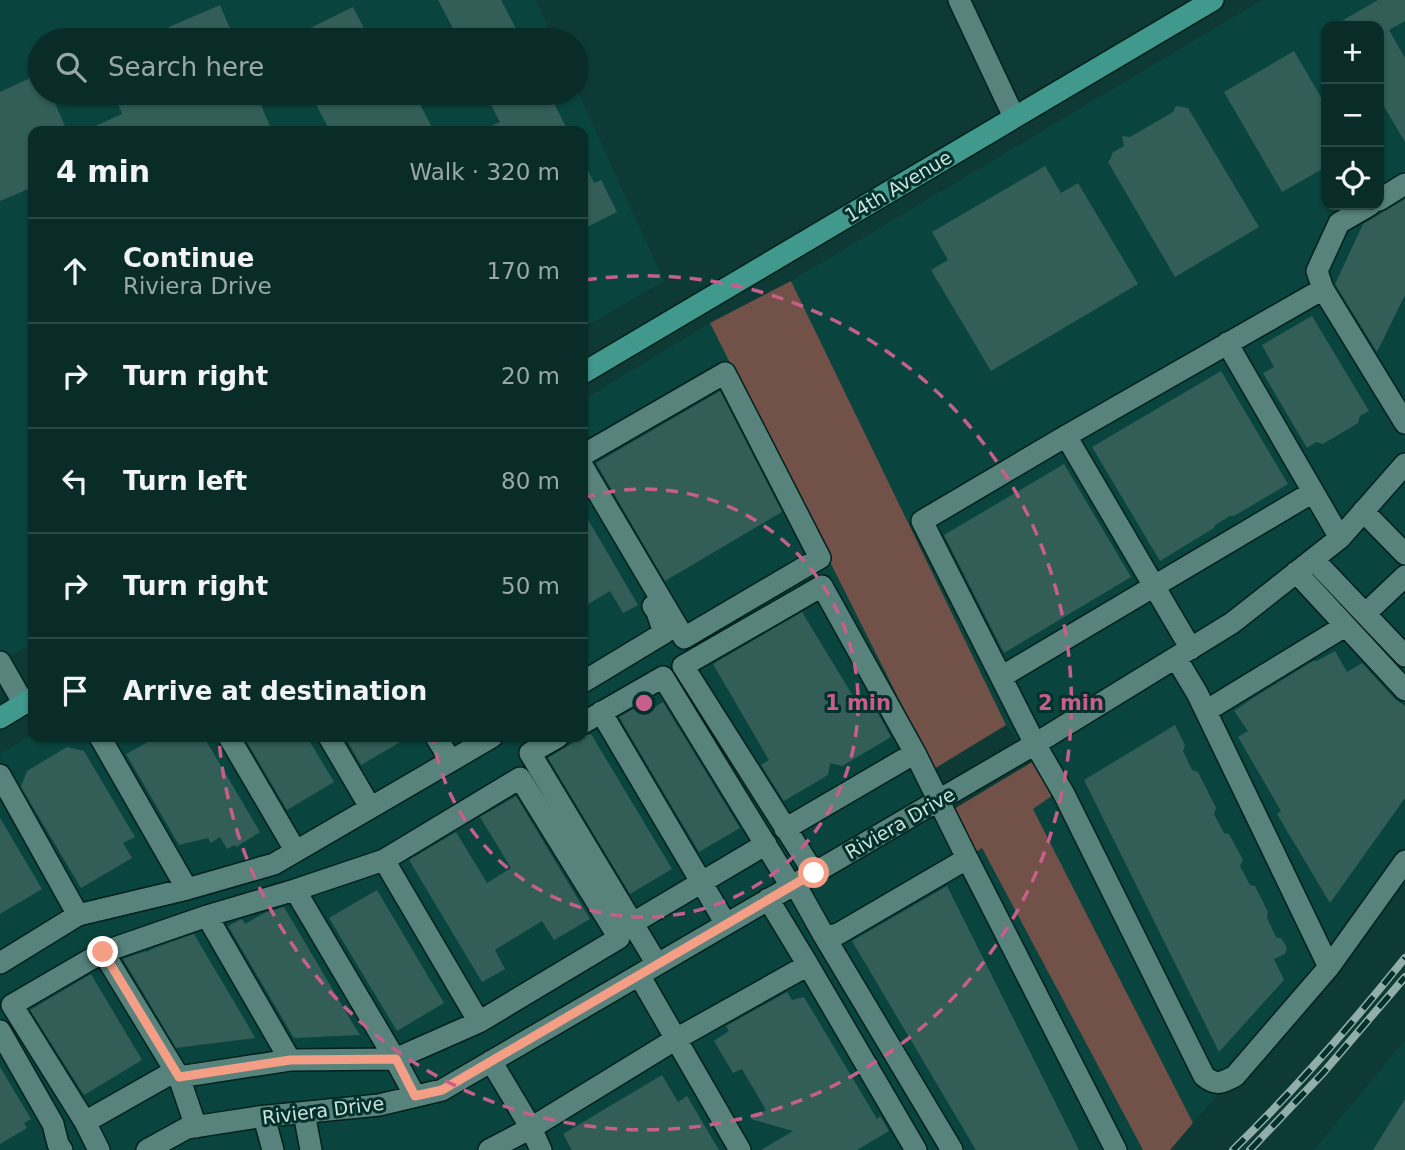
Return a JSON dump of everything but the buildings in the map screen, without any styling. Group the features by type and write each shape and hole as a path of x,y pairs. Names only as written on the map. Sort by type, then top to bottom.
{"main road":[{"name":"14th Avenue","path":"588,370 1213,0"},
{"path":"0,718 28,701"}],"street":[{"path":"959,0 1014,117"},
{"path":"1384,197 1405,184"},
{"path":"1361,210 1339,223 1317,271 1323,289 1405,423"},
{"path":"1323,289 922,521 1035,744 1064,794 1204,1076 1212,1082 1223,1082 1235,1076 1329,967 1405,861"},
{"path":"1227,343 1340,538"},
{"path":"588,452 725,373 820,558 684,638 588,475"},
{"path":"1066,436 1154,587 1206,712 1329,967"},
{"name":"Riviera Drive","path":"147,1150 187,1128 264,1116 379,1105 442,1090 1035,744 1232,623 1340,538 1405,464"},
{"path":"1001,677 1313,492"},
{"path":"588,495 657,612 664,633 588,679"},
{"path":"1363,511 1405,554"},
{"path":"1305,565 1365,614 1405,656"},
{"path":"1305,565 1345,626 1405,690"},
{"path":"1365,614 1405,576"},
{"path":"814,873 683,666 822,586 915,753 1115,1150"},
{"path":"1206,712 1345,626"},
{"path":"0,662 28,701"},
{"path":"588,720 663,677 823,934 952,1150"},
{"path":"601,712 726,924"},
{"path":"103,742 187,889"},
{"path":"232,742 295,850"},
{"path":"332,742 370,807"},
{"path":"439,742 451,761"},
{"path":"0,963 78,915 187,889 274,864 483,742"},
{"path":"549,742 530,753 657,964"},
{"path":"785,829 915,753"},
{"path":"0,775 78,915"},
{"path":"85,1122 177,1074 290,1060 396,1059 479,1023 619,938 520,778 384,860 103,952 12,1005 85,1122 99,1150"},
{"path":"633,923 766,844"},
{"path":"823,934 838,934 962,861 965,854"},
{"path":"384,860 479,1023"},
{"path":"295,890 396,1059 415,1096"},
{"path":"768,899 916,1150"},
{"path":"207,916 290,1060"},
{"path":"103,952 177,1074 196,1127"},
{"path":"489,1150 531,1128 676,1039 808,965"},
{"path":"639,975 740,1150"},
{"path":"0,1031 53,1125 56,1148"},
{"path":"491,1061 541,1150"},
{"path":"304,1113 311,1150"},
{"path":"264,1116 273,1150"}],"shaded area":[{"path":"0,0 536,0 549,28 28,28 28,105 584,105 664,281 588,325 588,126 28,126 28,646 0,662"},
{"path":"1262,0 1405,0 1405,878 1193,1123 1033,809 1052,795 1034,761 1006,725 791,281"},
{"path":"791,281 1006,725 934,769 710,323"},
{"path":"710,323 934,769 970,855 982,848 1143,1150 0,1150 0,754 28,737 28,742 588,742 588,397"},
{"path":"1034,761 1053,795 1033,809 1193,1123 1170,1150 1143,1150 982,848 970,856 949,812"},
{"path":"1405,1040 1405,1150 1314,1150"}],"railway":[{"path":"1233,1150 1322,1057 1405,958"},
{"path":"1250,1150 1323,1073 1405,977"}],"route":[{"path":"103,952 179,1077 290,1060 396,1059 415,1096 442,1090 814,873"}]}
